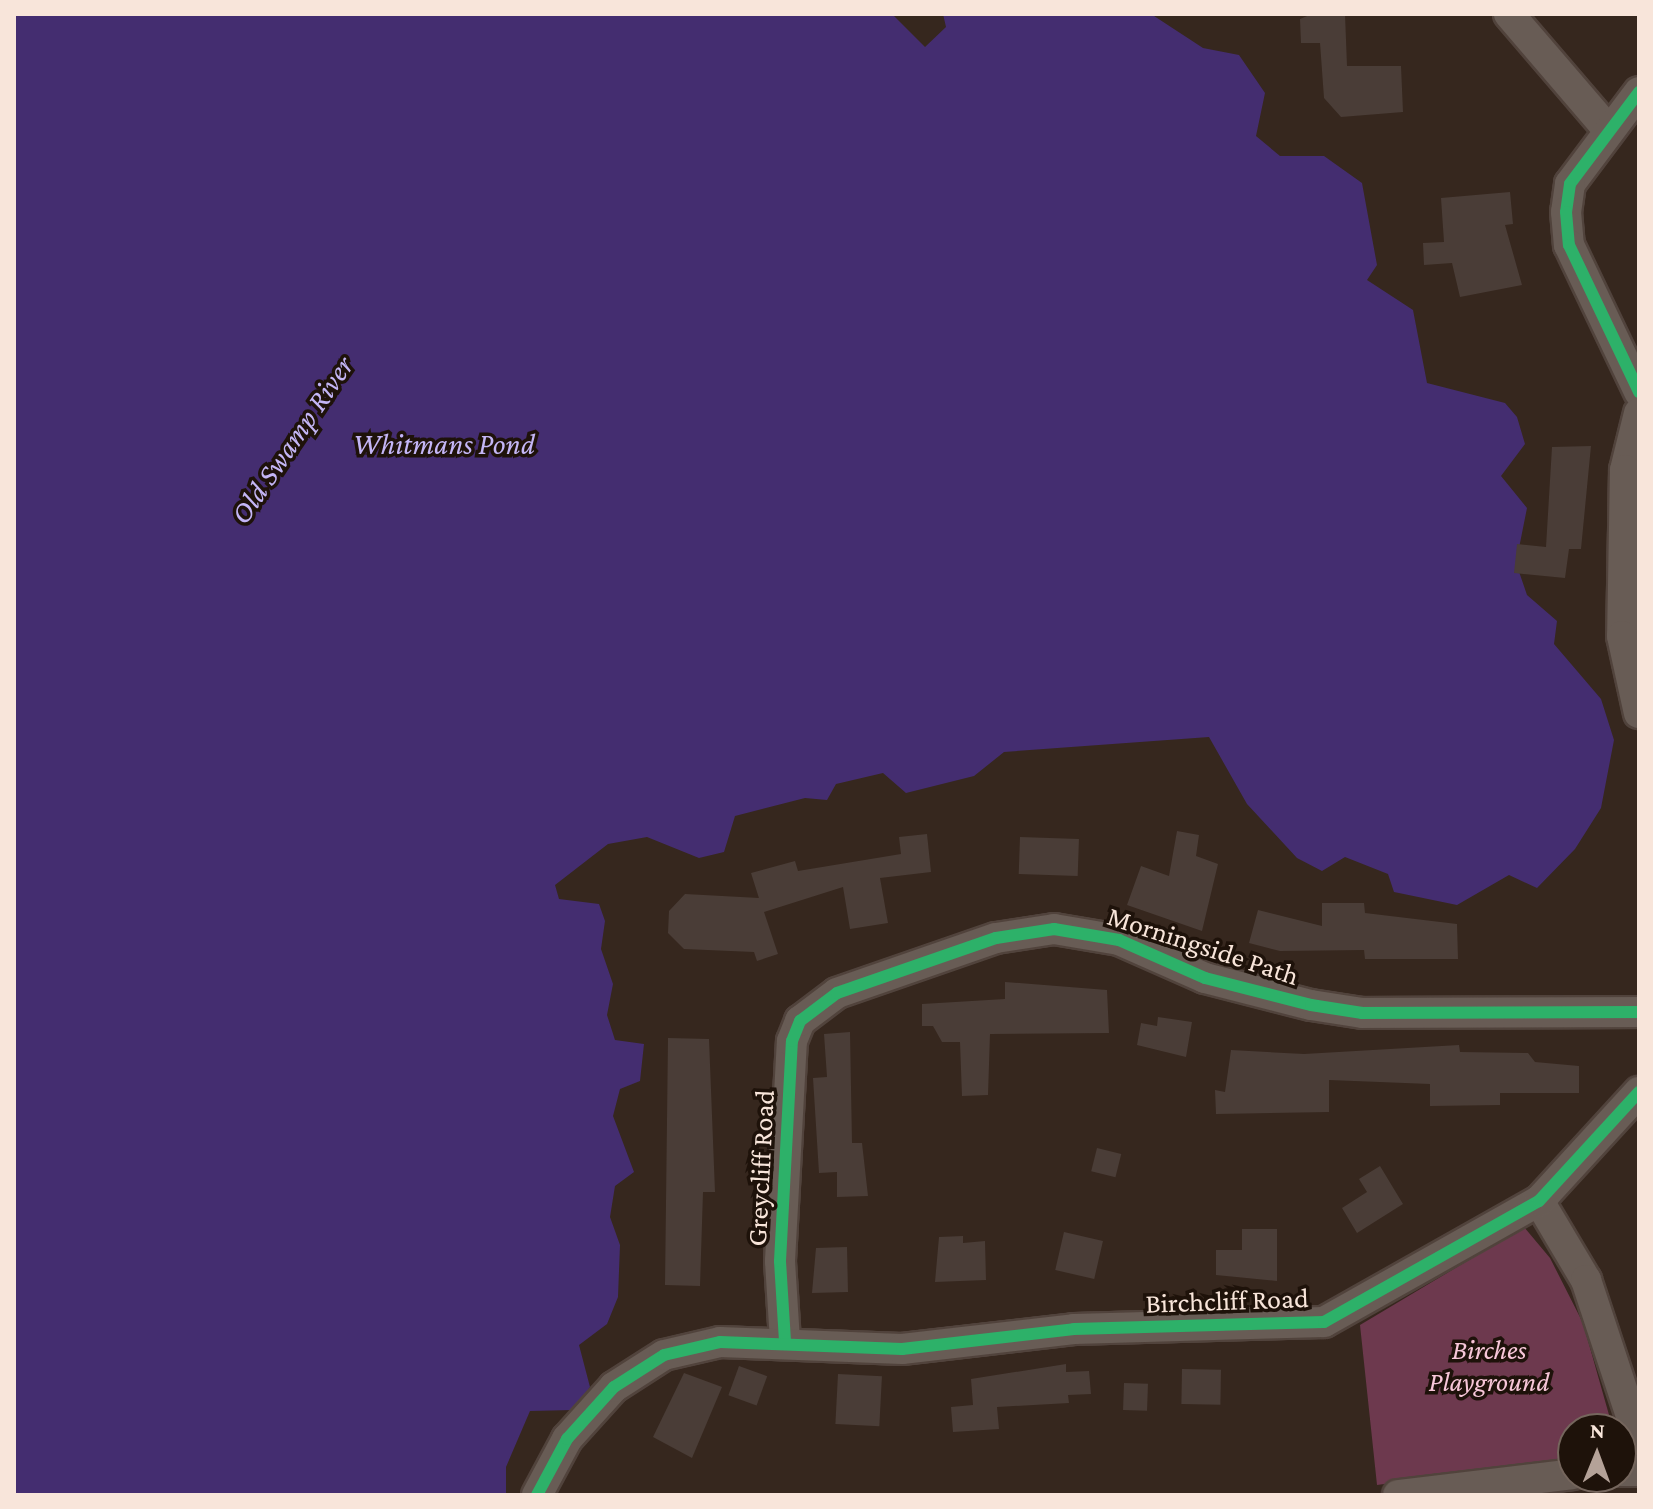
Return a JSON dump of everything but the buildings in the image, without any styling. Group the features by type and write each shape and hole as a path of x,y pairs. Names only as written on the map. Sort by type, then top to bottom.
{"street":[{"path":"1509,14 1606,127"},
{"path":"1637,378 1569,245 1570,184 1606,127 1639,92"},
{"path":"1639,413 1625,470 1622,636 1639,713"},
{"name":"Morningside Path","path":"814,1006 996,938 1054,929 1119,940 1205,978 1311,1005 1468,1015 1639,1012"},
{"name":"Greycliff Road","path":"785,1341 780,1261 792,1041 814,1006"},
{"name":"Birchcliff Road","path":"537,1495 588,1411 664,1355 720,1342 785,1341 902,1349 1074,1329 1305,1326 1379,1295 1539,1201 1639,1092"},
{"path":"1539,1201 1586,1280 1639,1440"},
{"path":"1398,1495 1557,1476"}],"green space":[{"name":"Birches Playground","path":"1524,1227 1550,1258 1583,1323 1608,1413 1557,1413 1557,1460 1377,1485 1360,1325"}],"water":[{"name":"Whitmans Pond","path":"14,14 892,14 925,47 946,27 943,14 1151,14 1203,48 1239,55 1265,93 1256,136 1280,156 1324,156 1362,183 1377,265 1367,280 1413,310 1427,383 1505,403 1517,417 1525,444 1501,476 1527,508 1516,563 1527,595 1557,621 1554,644 1601,699 1614,740 1601,808 1575,849 1537,888 1509,875 1457,905 1394,892 1388,874 1345,857 1322,871 1297,858 1247,804 1209,737 1004,752 974,776 906,793 883,773 836,784 827,800 805,798 735,816 724,852 699,858 647,837 608,844 555,885 559,899 599,904 605,921 601,949 613,984 607,1015 615,1040 644,1044 640,1081 620,1089 613,1116 634,1172 615,1186 610,1217 620,1245 618,1297 607,1324 579,1345 590,1387 573,1410 530,1411 506,1467 506,1495 14,1495"}],"cycle path":[{"path":"1639,92 1570,184 1566,212 1569,245 1639,392"},
{"path":"785,1341 780,1261 792,1041 800,1021 837,993 996,938 1054,929 1119,940 1205,978 1311,1005 1362,1013 1639,1012"},
{"path":"537,1495 567,1439 614,1387 664,1355 720,1342 902,1349 1074,1329 1324,1322 1539,1201 1639,1092"}],"water label":[{"name":"Old Swamp River","path":"292,440"}]}
